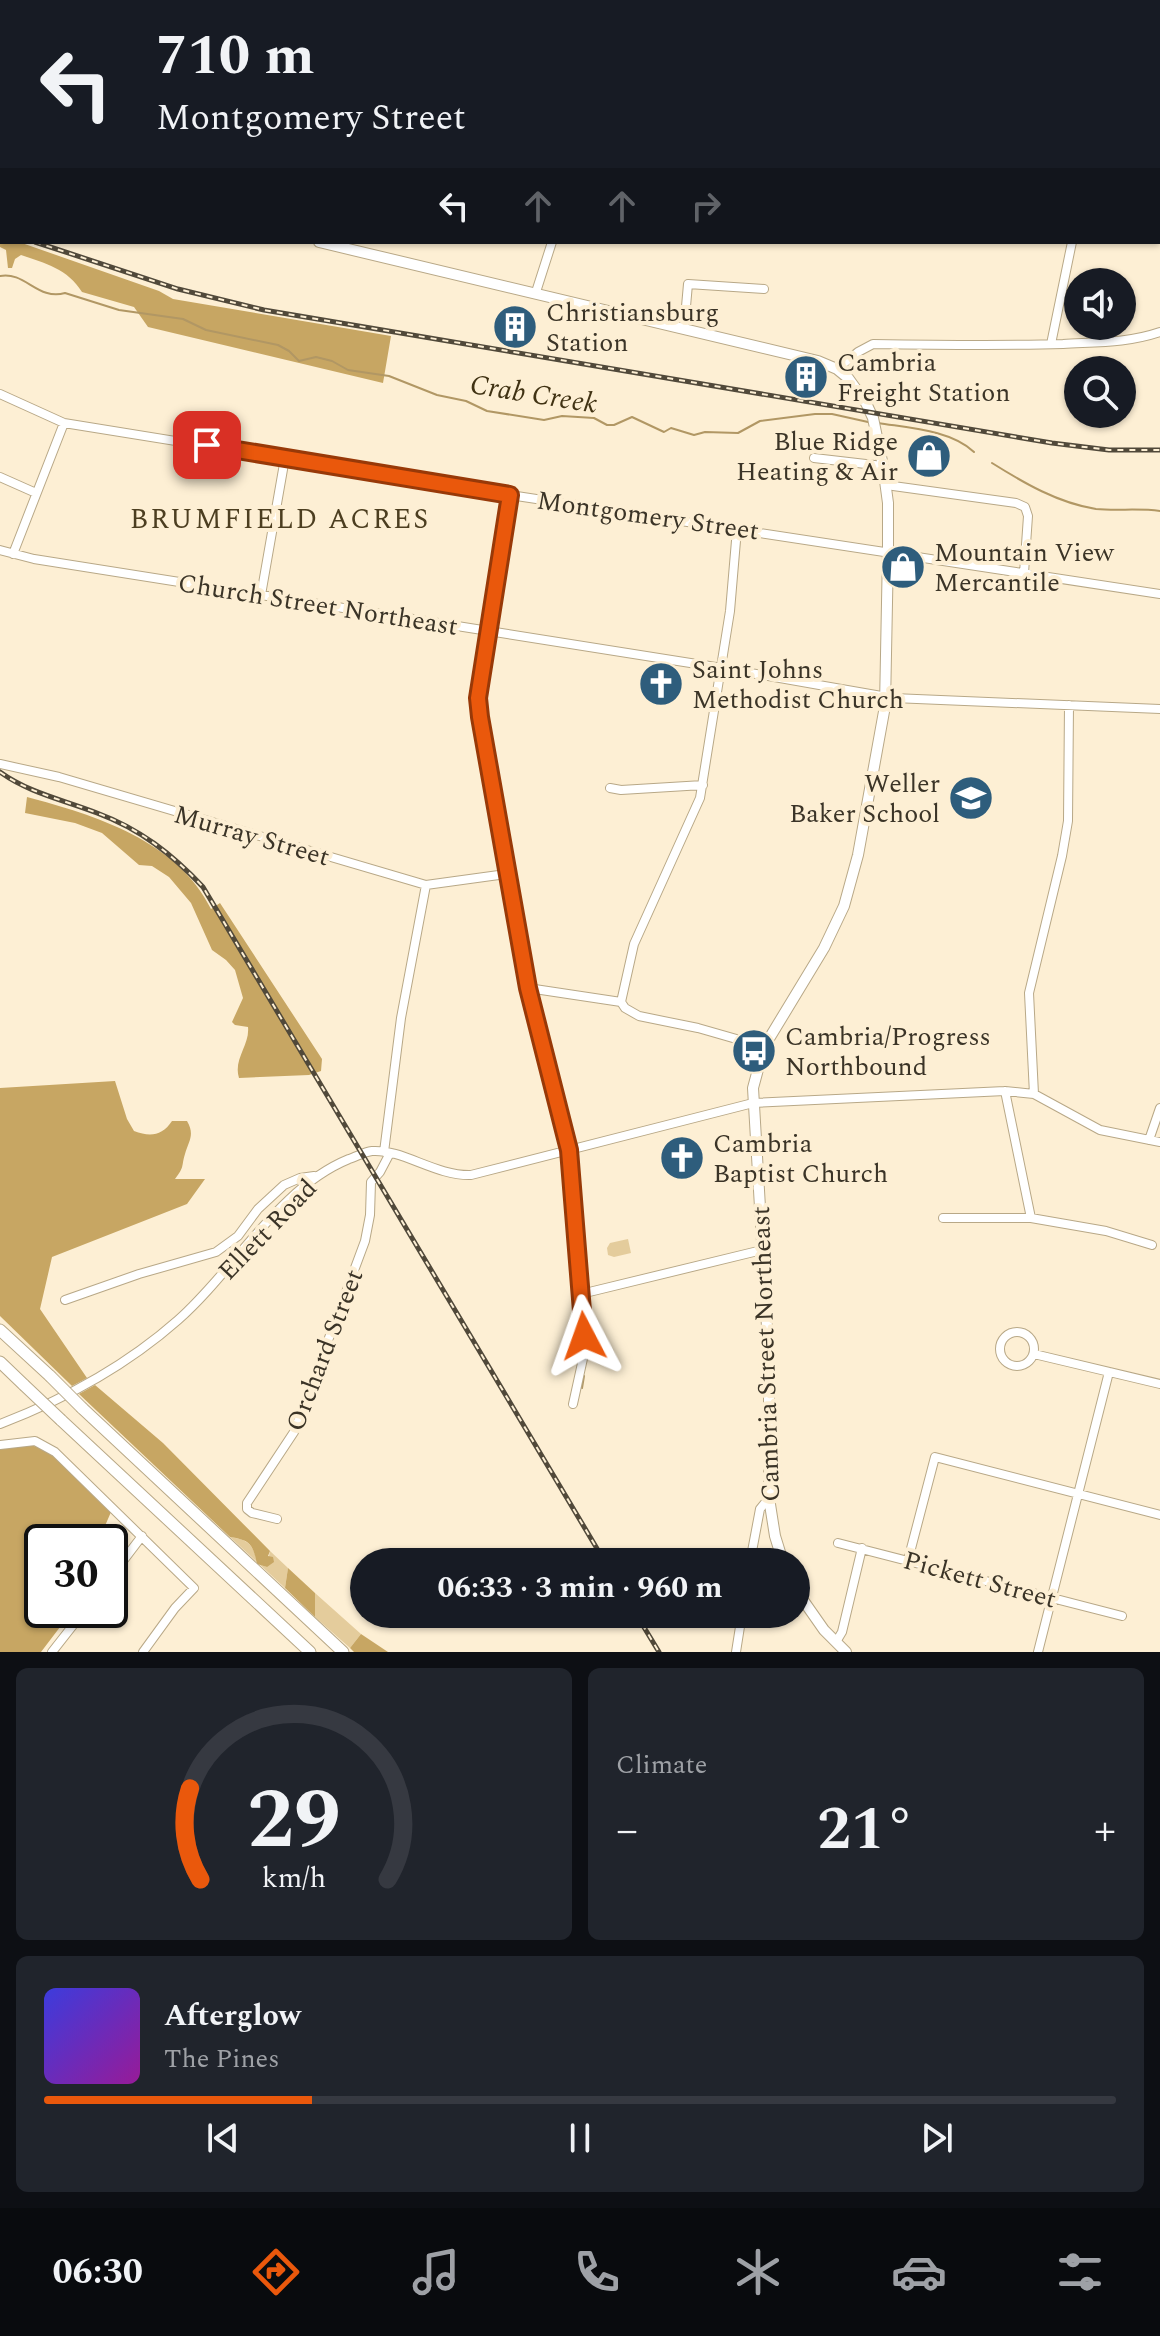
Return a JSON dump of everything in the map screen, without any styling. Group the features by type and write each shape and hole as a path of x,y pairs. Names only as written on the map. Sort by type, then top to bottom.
{"highway":[{"path":"0,1330 343,1652"},
{"path":"0,1362 310,1652"}],"main road":[{"path":"328,244 818,361 837,369"},
{"name":"Cambria Street Northeast","path":"779,1548 769,1498 770,1374 753,1103 755,1074 764,1047 824,948 844,906 858,855 885,697 886,485 874,422 866,403 848,378 837,369"},
{"path":"810,1612 846,1652"}],"street":[{"path":"371,254 374,244"},
{"path":"536,292 551,244"},
{"path":"1051,344 1072,244"},
{"path":"684,329 688,284 764,289"},
{"path":"837,369 873,344 1051,344 1138,340 1160,332"},
{"name":"Montgomery Street","path":"0,394 64,423 1160,594"},
{"path":"13,554 64,423"},
{"path":"261,595 285,458"},
{"path":"814,458 883,466"},
{"path":"0,477 36,493"},
{"path":"886,485 1016,503 1025,507 1028,516 1024,573"},
{"path":"510,495 478,698 528,988 569,1150 584,1354 573,1404"},
{"path":"737,529 730,611 703,785 695,810 634,944 621,1002 639,1016 698,1028 764,1047"},
{"name":"Church Street Northeast","path":"0,550 885,697 1160,709"},
{"path":"1034,1094 1029,993 1068,821 1069,705"},
{"name":"Murray Street","path":"0,764 59,777 426,885 506,874"},
{"path":"610,788 703,785"},
{"name":"Orchard Street","path":"277,1519 252,1513 247,1509 247,1503 294,1432 361,1255 370,1215 371,1182 380,1172 387,1152 401,1018 426,885"},
{"path":"528,988 621,1002"},
{"path":"1005,1091 1031,1218"},
{"path":"387,1152 457,1176 471,1175 753,1103 1005,1091 1034,1094 1100,1130 1160,1142"},
{"path":"1149,1140 1160,1108"},
{"name":"Ellett Road","path":"0,1424 87,1383 149,1344 213,1285 276,1214 315,1176 370,1151 387,1152"},
{"path":"65,1300 216,1252 238,1236 258,1209 284,1185 315,1176"},
{"path":"943,1218 1031,1218 1106,1231 1152,1245"},
{"path":"581,1294 762,1250"},
{"path":"1012,1332 1026,1334 1032,1339 1034,1354 1025,1364 1010,1364 1001,1353 1002,1340 1012,1332"},
{"path":"1034,1354 1160,1384"},
{"path":"1038,1652 1109,1372"},
{"path":"0,1445 35,1441 46,1446 194,1588 143,1652"},
{"path":"908,1560 935,1457 1160,1515"},
{"path":"753,1548 760,1509 769,1498"},
{"path":"128,1554 142,1536"},
{"name":"Pickett Street","path":"838,1543 1122,1616"},
{"path":"836,1642 842,1632 862,1548"},
{"path":"52,1652 71,1628"},
{"path":"736,1652 740,1628"},
{"path":"739,1634 745,1652"}],"shaded area":[{"path":"0,244 25,244 159,291 173,299 391,336 383,383 148,327 134,307 82,292 63,272 47,264 21,255 15,259 12,268 8,268 6,250"},
{"path":"27,797 106,822 132,834 178,865 196,885 211,909 220,903 322,1059 321,1071 309,1075 239,1078 238,1065 248,1027 232,1022 243,998 235,970 212,950 191,903 169,877 152,866 139,865 102,833 75,823 25,813"},
{"path":"115,1081 134,1131 155,1134 172,1121 187,1121 190,1138 182,1169 175,1179 205,1179 187,1204 52,1257 40,1309 87,1378 72,1386 0,1316 0,1088"},
{"path":"628,1239 631,1253 614,1257 608,1255 610,1243"},
{"path":"95,1385 163,1443 270,1551 268,1556 273,1557 274,1562 267,1567 257,1564 250,1544 230,1537 79,1394"},
{"path":"28,1445 50,1454 111,1512 106,1524 24,1524 24,1628 59,1628 41,1652 0,1652 0,1449"},
{"path":"230,1537 250,1544 258,1563"},
{"path":"270,1551 288,1568 285,1588 260,1565 267,1567"},
{"path":"288,1568 315,1593 315,1617 285,1588"},
{"path":"315,1593 350,1624 350,1628 361,1634 350,1648 315,1617"},
{"path":"361,1634 388,1652 354,1652 350,1648"}],"waterway":[{"name":"Crab Creek","path":"0,276 17,278 47,293 65,293 119,310 183,319 206,330 278,345 299,361 316,357 348,370 389,376 487,411 544,420 562,416 594,418 607,425 632,417 664,432 671,428 694,435 705,432 738,433 760,421 815,414 832,414 868,422"},
{"name":"Crab Creek","path":"878,423 942,434 974,452"},
{"name":"Crab Creek","path":"992,463 1068,502 1104,510 1160,511"},
{"path":"587,1304 588,1352"},
{"path":"582,1388 584,1376"}],"railway":[{"path":"41,244 178,289 264,310 1052,443 1109,450 1160,450"},
{"path":"0,772 35,791 127,827 167,853 203,887 597,1548"},
{"path":"644,1628 659,1652"}],"place":[{"name":"Christiansburg Station","path":"515,327"},
{"name":"Cambria Freight Station","path":"806,377"},
{"name":"Blue Ridge Heating & Air","path":"929,456"},
{"name":"Mountain View Mercantile","path":"903,567"},
{"name":"Saint Johns Methodist Church","path":"661,684"},
{"name":"Weller Baker School","path":"971,798"},
{"name":"Cambria/Progress Northbound","path":"754,1051"},
{"name":"Cambria Baptist Church","path":"682,1158"}],"district":[{"name":"BRUMFIELD ACRES","path":"280,518"}],"route":[{"path":"207,445 510,495 478,698 516,931 569,1150 584,1336"}]}
